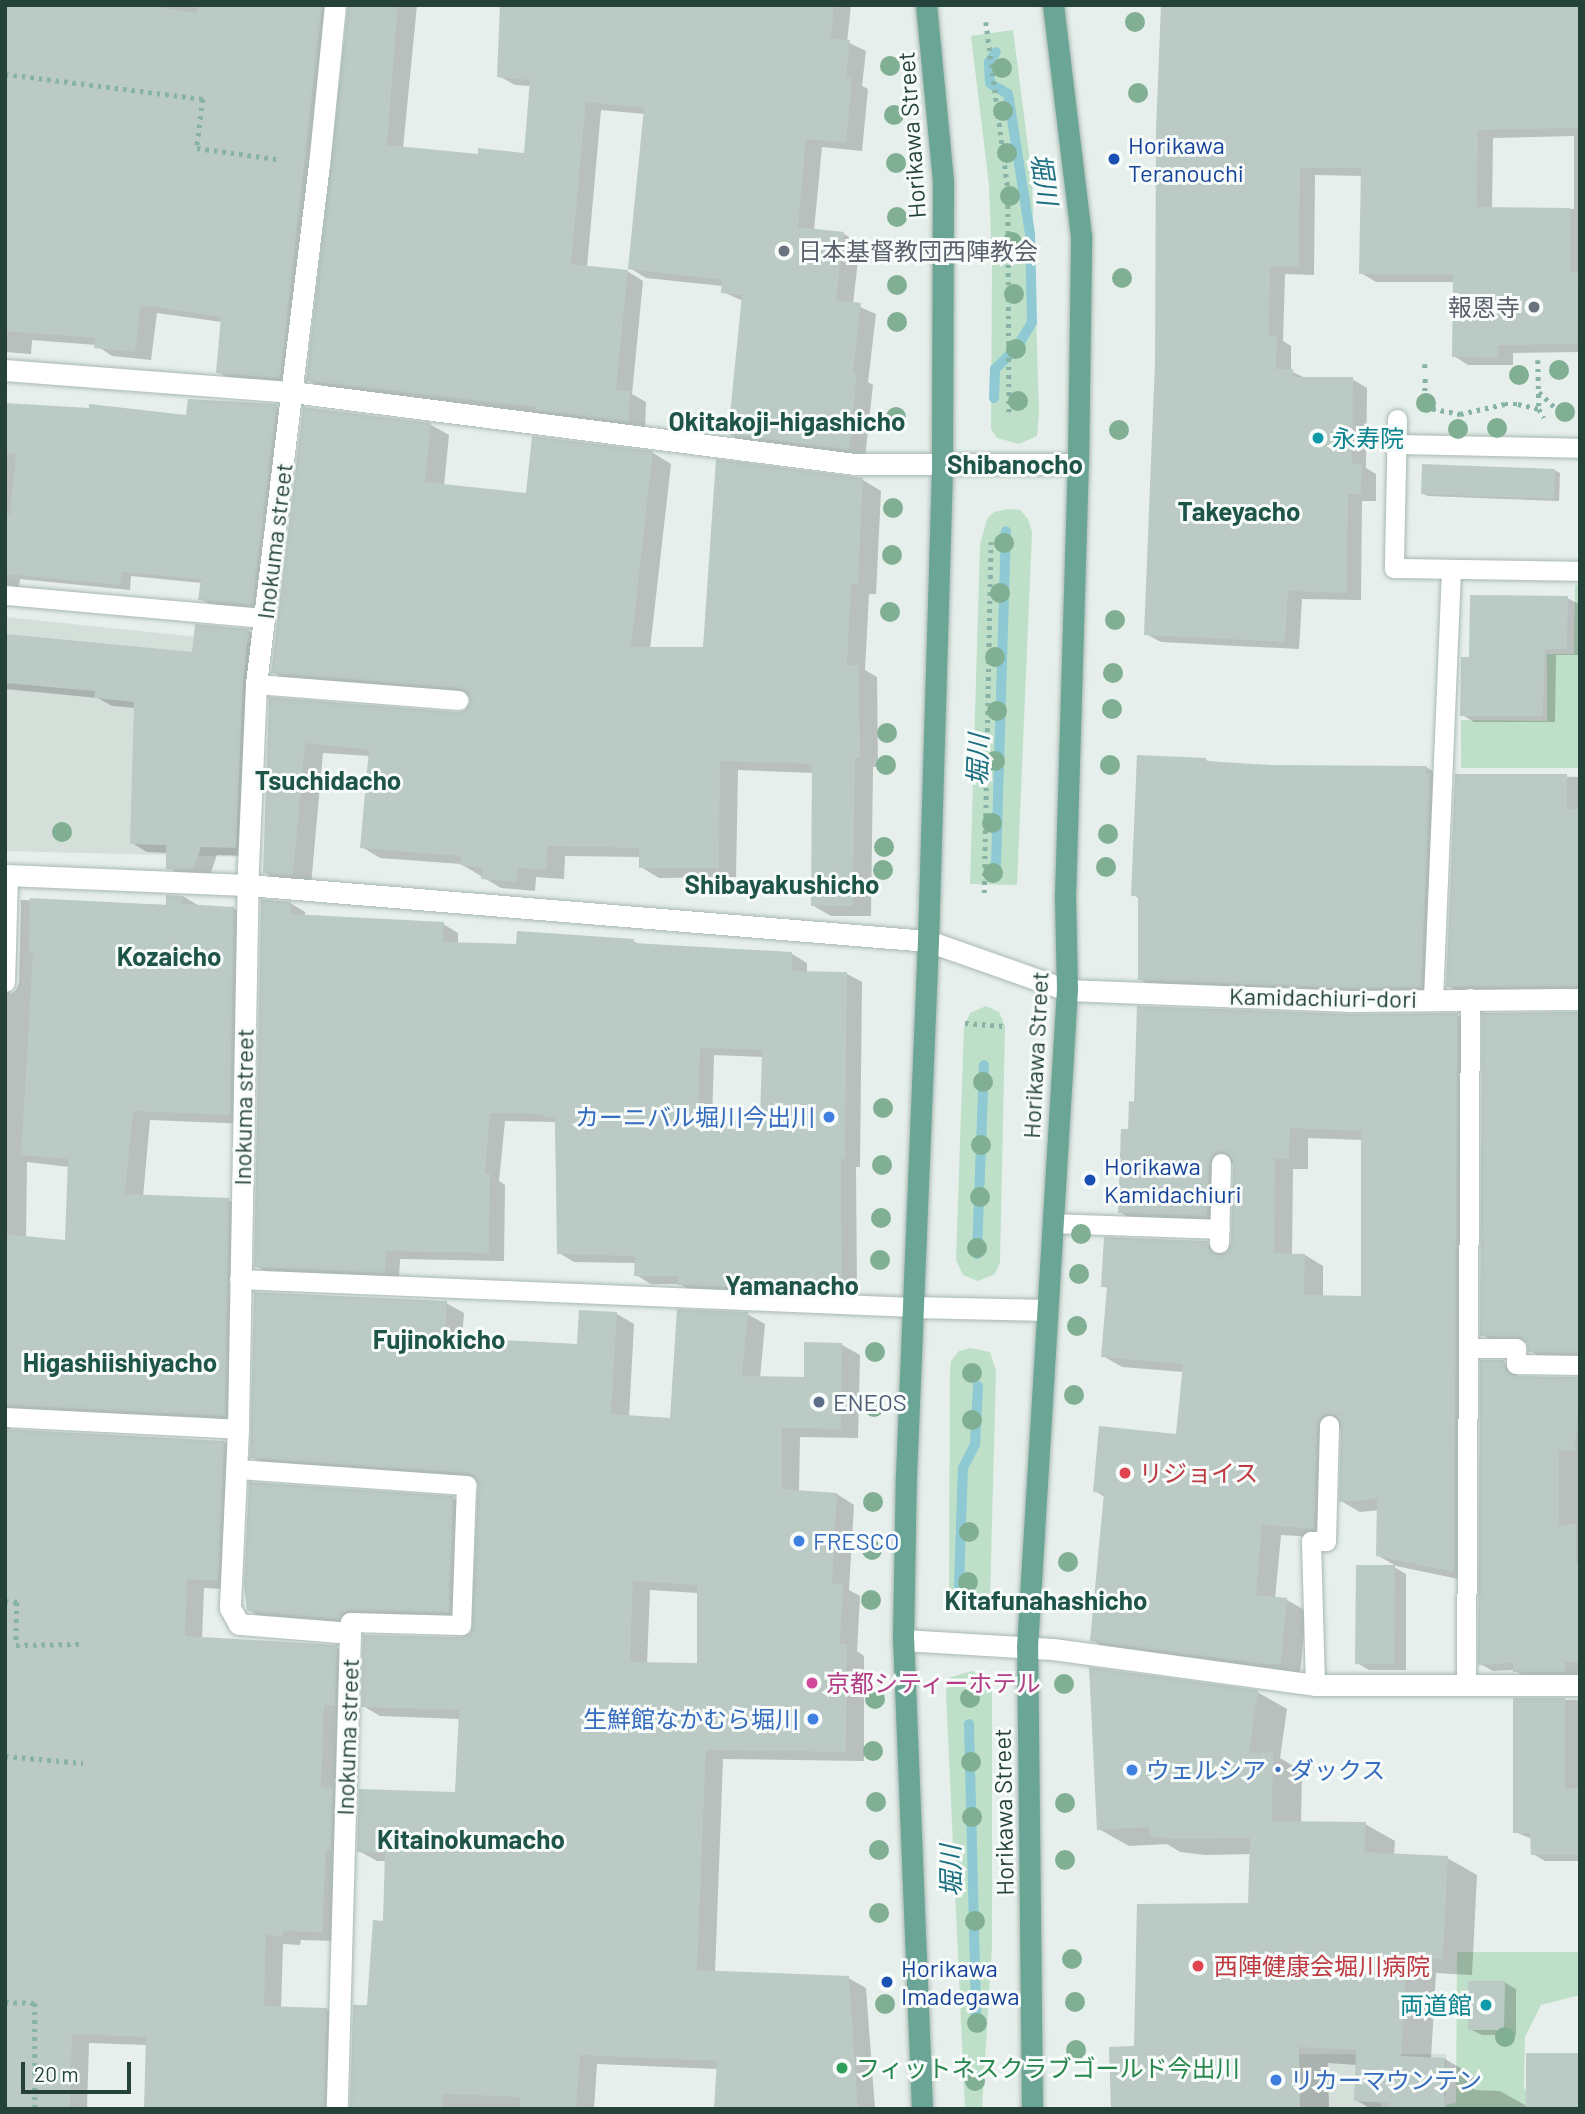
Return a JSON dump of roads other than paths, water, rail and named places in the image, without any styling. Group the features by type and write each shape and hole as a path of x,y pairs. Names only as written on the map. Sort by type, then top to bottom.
{"main road":[{"name":"Horikawa Street","path":"922,2109 903,1640 942,466 943,181 926,5"},
{"name":"Horikawa Street","path":"1032,2109 1027,1647 1067,990 1065,897 1078,464 1081,236 1053,5"}],"street":[{"name":"Inokuma street","path":"335,5 314,164 292,392 257,684 248,885 238,1429 230,1608 239,1623 349,1633 337,2109"},
{"path":"5,370 292,392 855,464 1078,464"},
{"name":"Kamidachiuri-dori","path":"7,875 248,885 928,941 1067,990 1351,1000 1580,999"},
{"path":"912,1307 1046,1310"},
{"path":"903,1640 1027,1647 1150,1660 1315,1685 1580,1685"}],"lane":[{"path":"1396,419 1394,568 1580,571"},
{"path":"1396,444 1572,448"},
{"path":"1433,999 1451,569"},
{"path":"5,595 265,618"},
{"path":"257,684 458,700"},
{"path":"5,982 7,875"},
{"path":"1466,1684 1471,998"},
{"path":"1052,1223 1219,1236 1221,1163"},
{"path":"239,1279 912,1307"},
{"path":"1468,1348 1516,1348 1516,1364 1580,1365"},
{"path":"5,1417 238,1429"},
{"path":"1315,1685 1311,1541 1326,1541 1329,1425"},
{"path":"237,1469 466,1485 461,1625 350,1622 349,1633"}],"waterway":[{"name":"堀川","path":"994,398 995,369 1016,349 1032,322 1030,234 1008,94 990,83 989,62 996,52"},
{"name":"堀川","path":"996,865 1006,531"},
{"name":"堀川","path":"977,1254 984,1065"},
{"name":"堀川","path":"959,1586 963,1468 975,1444 978,1386"},
{"name":"堀川","path":"969,1724 976,2017"}],"place":[{"name":"Horikawa Teranouchi","path":"1114,159"},
{"name":"日本基督教団西陣教会","path":"784,251"},
{"name":"報恩寺","path":"1534,307"},
{"name":"永寿院","path":"1318,438"},
{"name":"カーニバル堀川今出川","path":"829,1117"},
{"name":"Horikawa Kamidachiuri","path":"1090,1180"},
{"name":"ENEOS","path":"819,1402"},
{"name":"リジョイス","path":"1125,1473"},
{"name":"FRESCO","path":"799,1541"},
{"name":"京都シティーホテル","path":"812,1683"},
{"name":"生鮮館なかむら堀川","path":"813,1719"},
{"name":"ウェルシア・ダックス","path":"1132,1770"},
{"name":"西陣健康会堀川病院","path":"1198,1966"},
{"name":"Horikawa Imadegawa","path":"887,1982"},
{"name":"両道館","path":"1486,2005"},
{"name":"フィットネスクラブゴールド今出川","path":"842,2068"},
{"name":"リカーマウンテン","path":"1276,2080"}],"district":[{"name":"Okitakoji-higashicho","path":"787,421"},
{"name":"Shibanocho","path":"1015,464"},
{"name":"Takeyacho","path":"1239,511"},
{"name":"Tsuchidacho","path":"328,780"},
{"name":"Shibayakushicho","path":"782,884"},
{"name":"Kozaicho","path":"169,956"},
{"name":"Yamanacho","path":"792,1285"},
{"name":"Fujinokicho","path":"439,1339"},
{"name":"Higashiishiyacho","path":"120,1362"},
{"name":"Kitafunahashicho","path":"1046,1600"},
{"name":"Kitainokumacho","path":"471,1839"}]}
